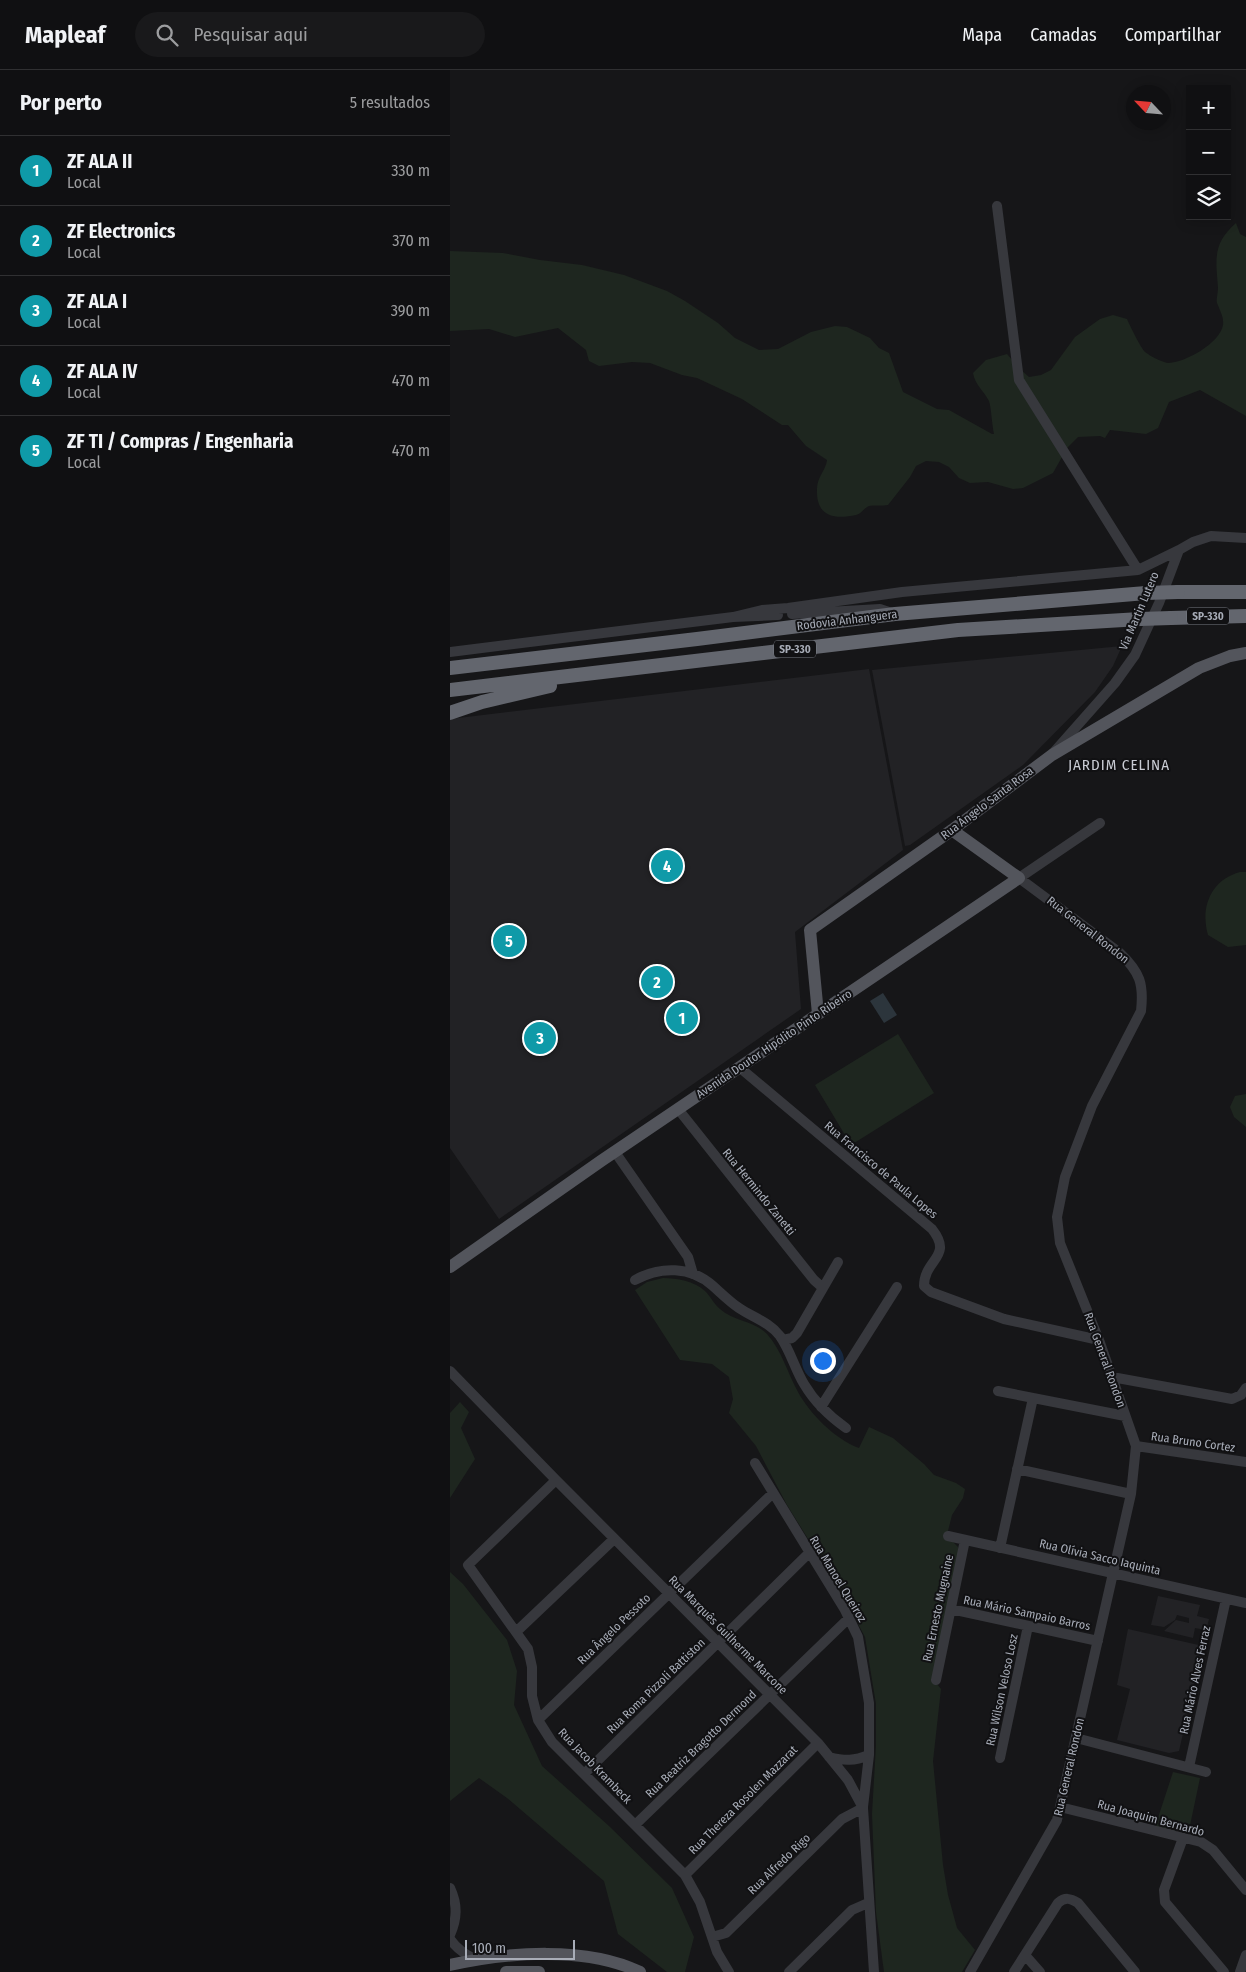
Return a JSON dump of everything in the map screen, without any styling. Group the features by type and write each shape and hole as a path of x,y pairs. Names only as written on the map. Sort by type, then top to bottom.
{"highway":[{"name":"Rodovia Anhanguera","path":"450,668 895,614 1146,593 1246,592"},
{"path":"1219,616 1246,621"},
{"name":"Rodovia Anhanguera","path":"450,690 958,630 1140,619 1246,616"},
{"path":"450,713 482,702 616,670"}],"main road":[{"name":"Rua Ângelo Santa Rosa","path":"818,1014 810,930 952,830 1052,755 1200,668 1230,656 1246,653"},
{"name":"Rua General Rondon","path":"952,830 1019,878"},
{"name":"Avenida Doutor Hipólito Pinto Ribeiro","path":"450,1267 739,1067 1019,878"},
{"path":"450,1964 517,1955 593,1956 640,1972"},
{"path":"506,1972 538,1972"}],"street":[{"path":"997,206 1018,380 1138,570"},
{"path":"450,652 733,617 762,610 902,592 1138,570 1194,542 1211,536 1246,538"},
{"name":"Via Martin Lutero","path":"1052,755 1069,733 1115,682 1135,655 1159,603 1179,550"},
{"path":"733,617 880,609 895,614"},
{"name":"Avenida Doutor Hipólito Pinto Ribeiro","path":"1019,878 1100,823"},
{"name":"Rua General Rondon","path":"970,1972 1057,1820 1131,1494 1136,1446 1099,1340 1060,1243 1057,1217 1065,1177 1092,1106 1141,1011 1143,996 1141,980 1132,965 1120,954 1019,878"},
{"name":"Rua Francisco de Paula Lopes","path":"739,1067 932,1229 940,1239 940,1251 924,1277 924,1286 931,1292 1004,1319 1099,1340"},
{"name":"Rua Hermindo Zanetti","path":"678,1109 814,1280 823,1288"},
{"path":"615,1152 688,1257 693,1274"},
{"path":"783,1340 792,1338 797,1333 838,1262"},
{"path":"635,1280 663,1270 678,1270 693,1274 707,1281 738,1308 766,1322 783,1340 804,1384 821,1406 846,1428"},
{"path":"821,1406 897,1287"},
{"name":"Rua Marquês Guilherme Marcone","path":"450,1371 614,1539 818,1743 848,1780 863,1808 874,1972"},
{"path":"1112,1377 1232,1399 1241,1395 1246,1388"},
{"path":"998,1391 1125,1416"},
{"path":"1000,1548 1033,1398"},
{"name":"Rua Bruno Cortez","path":"1136,1446 1246,1462"},
{"name":"Rua Manoel Queiroz","path":"755,1463 772,1494 849,1618 858,1637 869,1703 869,1755 863,1808"},
{"path":"1018,1468 1131,1494"},
{"name":"Rua Jacob Krambeck","path":"556,1480 468,1565 528,1649 532,1667 532,1696 538,1720 552,1742 685,1875 700,1902 717,1952 729,1972"},
{"name":"Rua Ângelo Pessoto","path":"538,1720 772,1494"},
{"name":"Rua Olívia Sacco Iaquinta","path":"948,1536 1246,1603"},
{"path":"516,1632 614,1539"},
{"name":"Rua Ernesto Mugnaine","path":"936,1680 965,1540"},
{"name":"Rua Roma Pizzoli Battiston","path":"584,1774 809,1553"},
{"name":"Rua Mário Alves Ferraz","path":"1189,1767 1226,1599"},
{"name":"Rua Mário Sampaio Barros","path":"951,1609 1098,1641"},
{"name":"Rua Beatriz Bragotto Dermond","path":"635,1825 849,1618"},
{"name":"Rua Wilson Veloso Losz","path":"1000,1758 1028,1626"},
{"path":"1076,1738 1206,1772"},
{"name":"Rua Thereza Rosolen Mazzarat","path":"685,1875 818,1743"},
{"path":"829,1757 844,1761 856,1761 869,1755"},
{"name":"Rua Joaquim Bernardo","path":"1060,1807 1201,1842 1213,1850 1246,1890"},
{"name":"Rua Alfredo Rigo","path":"712,1937 726,1933 842,1820 863,1808"},
{"path":"1183,1838 1164,1890 1164,1902 1224,1972"},
{"path":"450,1888 455,1900 456,1921 450,1937 456,1947 463,1953 476,1959"},
{"path":"1014,1972 1058,1903 1063,1899 1071,1898 1078,1903 1136,1972"},
{"path":"789,1972 852,1910 868,1903"},
{"path":"1025,1955 1040,1972"},
{"path":"1240,1972 1246,1955"}],"shaded area":[{"path":"1236,223 1240,234 1246,237 1246,416 1200,390 1169,402 1158,428 1146,434 1110,430 1105,438 1100,436 1078,437 1067,448 1053,473 1023,488 1013,489 988,482 970,483 959,478 949,467 939,462 926,461 916,466 910,477 888,505 869,506 858,514 848,516 833,516 828,514 819,505 817,485 827,460 806,446 788,425 782,425 742,399 697,378 682,375 650,363 632,362 599,366 589,361 586,350 558,328 515,337 489,329 450,331 450,251 503,253 582,265 624,275 667,291 718,323 735,338 759,350 778,349 811,332 835,326 847,327 870,338 879,348 889,353 903,392 937,409 949,410 994,434 989,401 973,373 986,360 1007,354 1029,377 1041,375 1051,370 1075,337 1100,319 1113,315 1127,319 1145,352 1163,362 1176,362 1193,355 1209,345 1221,332 1223,325 1217,301 1217,253 1223,238"},
{"path":"1122,646 1113,666 1095,692 1023,765 910,845 905,846 872,670"},
{"path":"869,669 903,850 795,932 801,1009 499,1219 450,1148 450,719"},
{"path":"1240,872 1246,872 1246,945 1228,947 1208,935 1206,925 1207,905 1215,888 1222,881"},
{"path":"883,993 897,1015 884,1023 870,1001"},
{"path":"898,1034 934,1093 851,1145 815,1085"},
{"path":"1246,1094 1246,1127 1234,1117 1230,1107 1235,1096"},
{"path":"663,1278 691,1282 705,1291 725,1313 756,1326 767,1334 777,1347 794,1384 809,1409 841,1439 859,1448 869,1427 893,1438 934,1475 956,1483 965,1489 963,1498 952,1515 946,1539 952,1541 958,1547 958,1554 932,1678 941,1689 933,1761 943,1865 948,1895 957,1928 975,1950 962,1972 884,1972 876,1912 872,1814 876,1704 865,1637 840,1590 787,1505 756,1446 729,1413 733,1399 729,1377 712,1364 680,1360 635,1290 647,1282"},
{"path":"460,1402 469,1412 461,1428 475,1459 450,1498 450,1413"},
{"path":"450,1572 463,1584 507,1640 517,1671 514,1705 542,1766 609,1826 672,1888 694,1937 685,1972 667,1972 618,1934 604,1881 507,1798 479,1778 450,1801"},
{"path":"1158,1596 1200,1605 1197,1616 1209,1619 1206,1630 1195,1628 1193,1638 1164,1631 1176,1620 1189,1623 1189,1618 1177,1615 1175,1620 1164,1627 1151,1625"},
{"path":"1128,1629 1203,1646 1179,1751 1169,1753 1117,1740 1130,1689 1117,1685"},
{"path":"1173,1772 1200,1778 1188,1835 1155,1827"}],"place":[{"name":"ZF ALA IV","path":"667,866"},
{"name":"ZF TI / Compras / Engenharia","path":"509,941"},
{"name":"ZF Electronics","path":"657,982"},
{"name":"ZF ALA II","path":"682,1018"},
{"name":"ZF ALA I","path":"540,1038"}],"district":[{"name":"JARDIM CELINA","path":"1119,765"}]}
